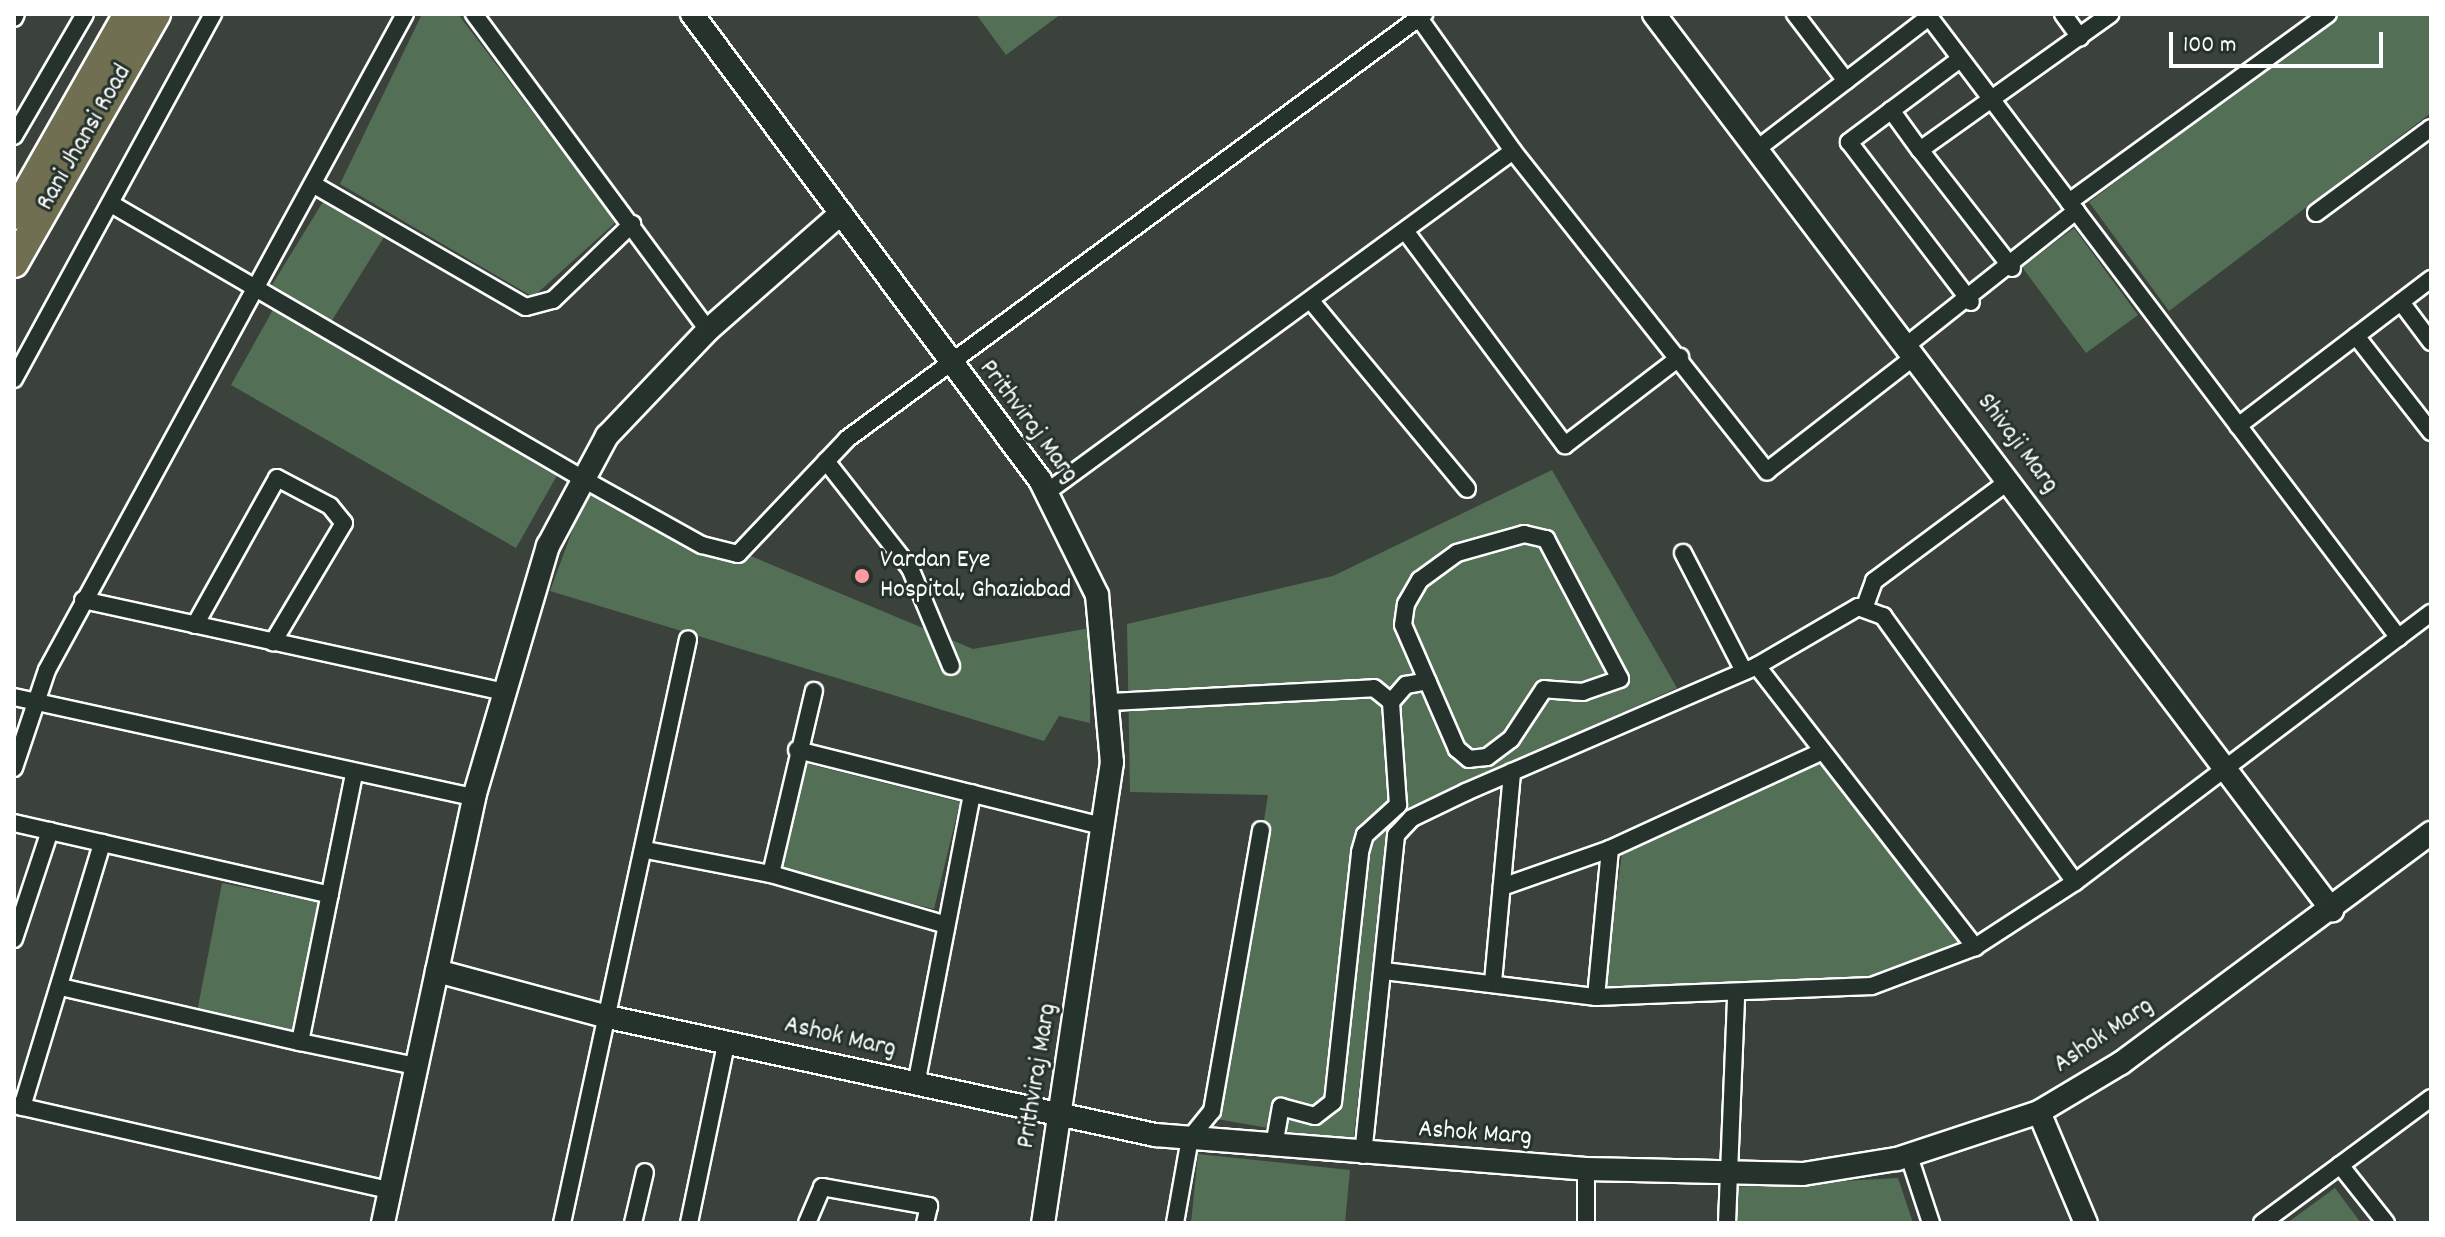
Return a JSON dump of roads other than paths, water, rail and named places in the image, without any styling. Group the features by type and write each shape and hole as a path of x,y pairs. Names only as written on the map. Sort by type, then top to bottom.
{"highway":[{"name":"Rani Jhansi Road","path":"54,168 128,14"},
{"name":"Rani Jhansi Road","path":"14,263 24,213 156,14"}],"street":[{"path":"14,136 85,14"},
{"path":"14,379 113,205 213,14"},
{"path":"14,768 35,705 83,600 260,290 405,14"},
{"path":"474,14 708,330"},
{"name":"Prithviraj Marg","path":"692,14 841,213 947,362 1047,492 1097,595 1111,702 1105,827 1043,1223"},
{"name":"Shivaji Marg","path":"1654,14 2010,480 2332,910"},
{"path":"1795,14 1846,81"},
{"path":"2063,14 2080,37"},
{"path":"1920,150 2111,14"},
{"path":"113,205 585,480 702,545 738,554 826,461 947,362 1422,16 1513,151 1680,357 1767,471 2012,268 2072,206 2325,15"},
{"path":"1757,149 1928,16 2399,638"},
{"path":"1960,59 1849,142 1971,302"},
{"path":"1891,110 2012,268"},
{"path":"2316,213 2431,128"},
{"path":"1047,492 1513,151"},
{"path":"316,186 526,307 553,300 632,224"},
{"path":"383,1223 474,797 548,546 607,436 708,330 841,213"},
{"path":"1406,232 1565,445 1680,357"},
{"path":"2238,426 2431,279"},
{"path":"1311,301 1467,489"},
{"path":"2401,302 2431,342"},
{"path":"2356,336 2431,432"},
{"path":"826,461 910,568 951,666"},
{"path":"195,625 277,478 330,506 344,523 273,642"},
{"path":"1363,1155 1396,835 1412,818 1750,668 1865,606 1874,581 2010,480"},
{"path":"1524,534 1546,539 1620,679 1583,692 1544,689 1511,739 1487,757 1469,759 1457,749 1428,681 1403,625 1420,580 1457,553 1524,534"},
{"path":"1683,553 1750,668 1975,947"},
{"path":"83,600 504,692"},
{"path":"1865,606 1883,616 2075,882"},
{"path":"1384,971 1596,997 1736,997 1872,986 1975,947 2075,882 2226,771 2431,613"},
{"path":"562,1223 646,850 688,639"},
{"path":"1274,1146 1281,1107 1315,1116 1333,1102 1360,852 1365,835 1398,805 1391,702 1406,685 1428,681"},
{"path":"1111,702 1374,688 1391,702"},
{"path":"771,874 797,750 814,691"},
{"path":"14,697 35,705 474,797"},
{"path":"797,750 1105,827"},
{"path":"1502,887 1610,849 1819,753"},
{"path":"1493,982 1512,772"},
{"path":"300,1042 354,773"},
{"path":"916,1085 972,793"},
{"path":"14,823 330,895"},
{"path":"1175,1223 1190,1138 1212,1111 1261,830"},
{"path":"14,939 50,831"},
{"name":"Ashok Marg","path":"437,971 608,1017 727,1040 1060,1117 1190,1138 1363,1155 1586,1169 1803,1174 1909,1156 2039,1112 2121,1063 2332,910 2431,833"},
{"path":"102,843 61,987 18,1106 389,1190"},
{"path":"1596,997 1610,849"},
{"path":"646,850 771,874 946,925"},
{"path":"61,987 416,1066"},
{"path":"1727,1223 1736,997"},
{"path":"689,1223 727,1040"},
{"path":"2262,1223 2431,1098"},
{"path":"2039,1112 2086,1223"},
{"path":"1909,1156 1931,1223"},
{"path":"2340,1165 2386,1223"},
{"path":"1586,1169 1586,1223"},
{"path":"633,1223 645,1172"},
{"path":"807,1223 822,1187 929,1206 925,1223"}],"place":[{"name":"Vardan Eye Hospital, Ghaziabad","path":"862,576"}]}
